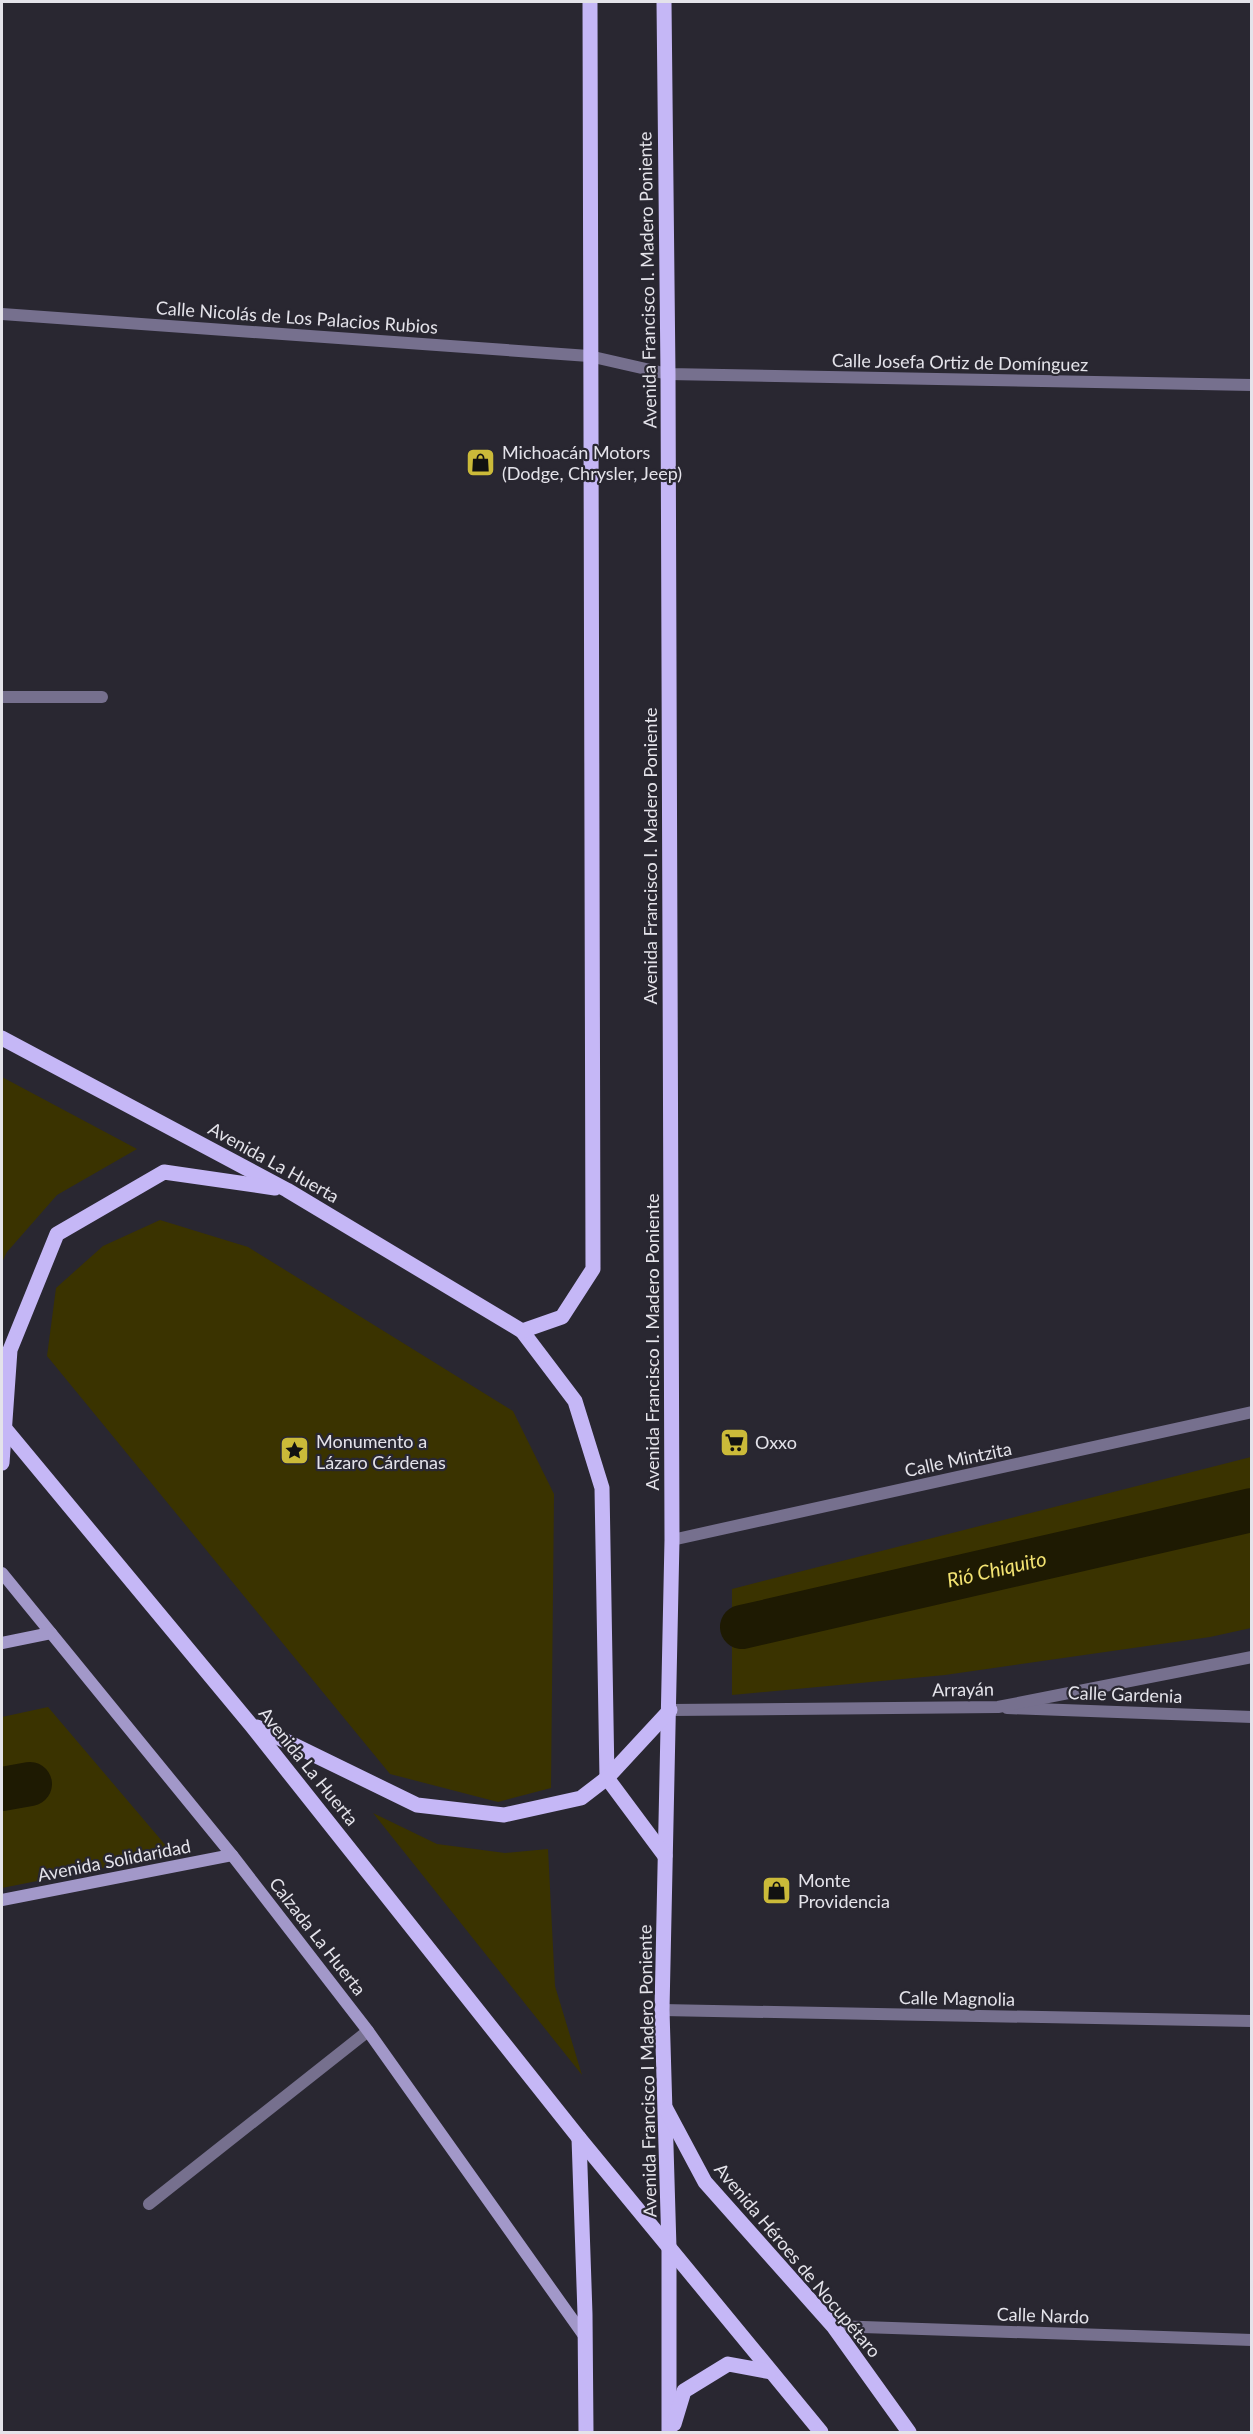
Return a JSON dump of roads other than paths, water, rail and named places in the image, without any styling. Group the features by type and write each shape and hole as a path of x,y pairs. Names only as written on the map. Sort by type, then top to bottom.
{"main road":[{"path":"590,2 589,356 593,1269 562,1317 522,1331 575,1401 602,1488 607,1778 665,1856"},
{"name":"Avenida Francisco I. Madero Poniente","path":"664,2 668,374 672,1540 670,1710"},
{"name":"Avenida La Huerta","path":"2,1038 287,1190 522,1331"},
{"path":"2,1463 10,1350 57,1234 164,1172 287,1190"},
{"name":"Avenida La Huerta","path":"3,1427 251,1725 669,2248"},
{"name":"Calzada La Huerta","path":"2,1573 232,1855 368,2031 585,2337"},
{"path":"2,1643 51,1633"},
{"path":"251,1725 417,1805 504,1815 581,1798 607,1778 670,1710"},
{"name":"Avenida Francisco I Madero Poniente","path":"670,1710 662,2010 669,2248 670,2433"},
{"name":"Avenida Solidaridad","path":"2,1900 232,1855"},
{"name":"Avenida Héroes de Nocupétaro","path":"665,2106 705,2182 833,2326 909,2433"},
{"path":"579,2138 586,2433"},
{"path":"669,2248 821,2433"},
{"path":"670,2433 684,2391 728,2364 771,2372"}],"street":[{"name":"Calle Nicolás de Los Palacios Rubios","path":"2,314 589,356 668,374"},
{"name":"Calle Josefa Ortiz de Domínguez","path":"668,374 1251,385"},
{"path":"2,697 102,697"},
{"name":"Calle Mintzita","path":"672,1540 1251,1412"},
{"name":"Arrayán","path":"670,1710 998,1707 1251,1657"},
{"name":"Calle Gardenia","path":"998,1707 1251,1717"},
{"name":"Calle Magnolia","path":"662,2010 1251,2021"},
{"path":"149,2204 368,2031"},
{"name":"Calle Nardo","path":"833,2326 1251,2340"}],"waterway":[{"name":"Rió Chiquito","path":"742,1627 1252,1510"},
{"path":"2,1789 30,1784"}],"place":[{"name":"Michoacán Motors (Dodge, Chrysler, Jeep)","path":"481,462"},
{"name":"Oxxo","path":"734,1442"},
{"name":"Monumento a Lázaro Cárdenas","path":"295,1451"},
{"name":"Monte Providencia","path":"777,1890"}]}
